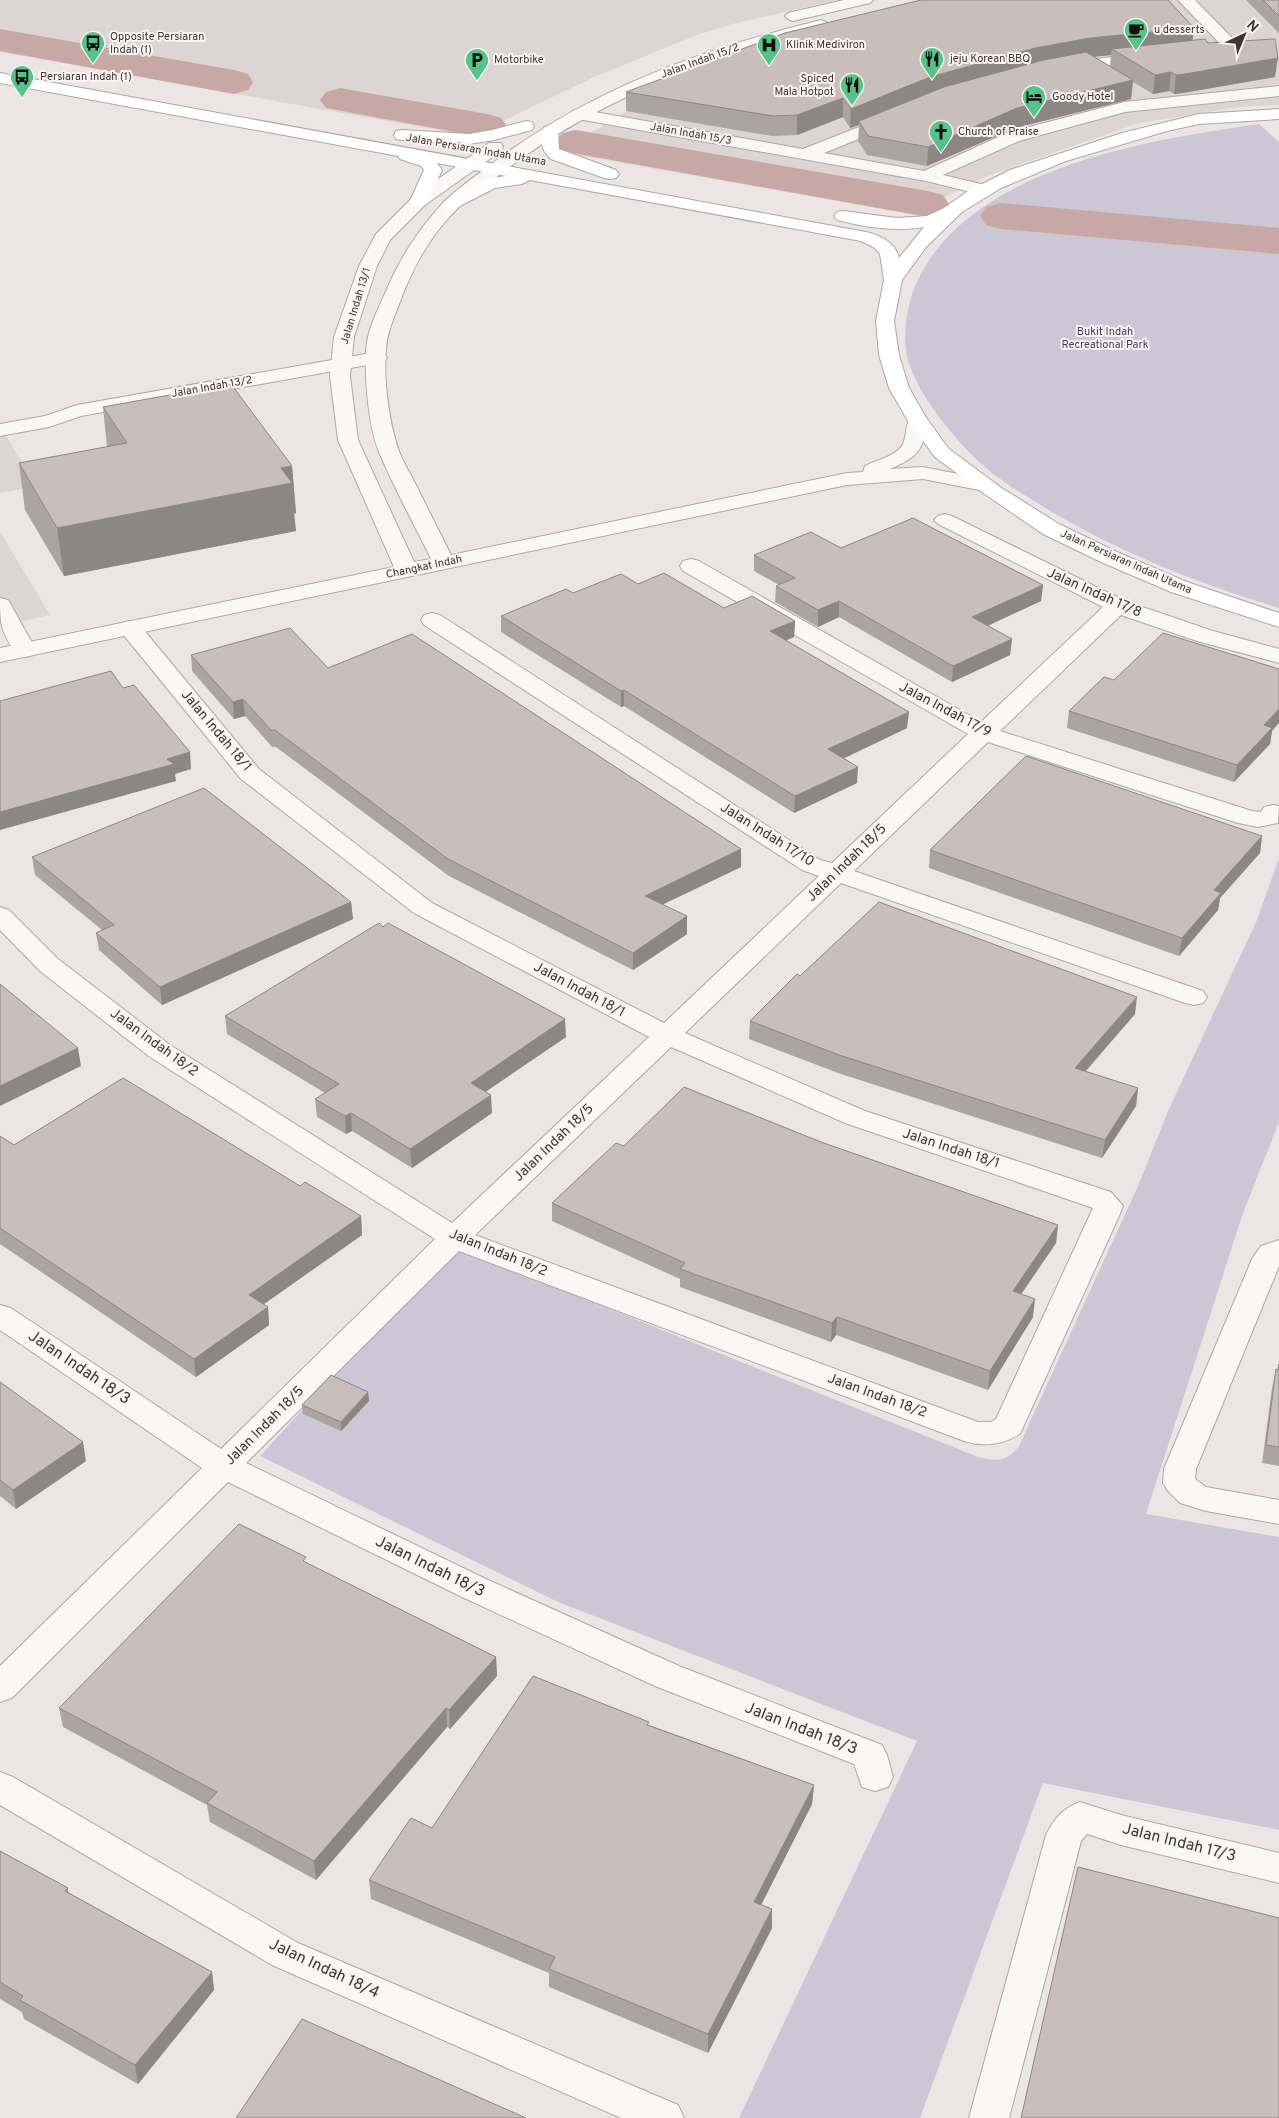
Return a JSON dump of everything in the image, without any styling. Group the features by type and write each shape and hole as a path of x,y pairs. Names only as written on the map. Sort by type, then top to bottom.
{"main road":[{"name":"Jalan Persiaran Indah Utama","path":"0,64 377,139 496,168 866,237 881,244 889,253 893,280 885,321 889,355 899,388 918,420 942,453 984,485 1051,529 1109,557 1179,587 1279,620"},
{"name":"Jalan Persiaran Indah Utama","path":"0,78 377,139 488,152 874,221 913,223 930,221 951,212"},
{"name":"Jalan Persiaran Indah Utama","path":"893,280 920,242 951,212 983,190 1058,158 1165,118 1200,119 1279,114"},
{"path":"546,124 552,152 557,156 610,174"},
{"path":"377,139 469,139 494,135 526,126"},
{"path":"377,139 431,166 432,170 419,201"},
{"path":"450,206 491,183 502,180 524,178 593,186"}],"street":[{"path":"776,20 865,0"},
{"path":"1186,0 1233,48"},
{"name":"Jalan Indah 15/2","path":"496,168 512,156 546,124 574,105 622,92 721,52 774,36 877,12"},
{"name":"Jalan Indah 15/2","path":"593,89 704,42"},
{"path":"1214,50 1251,48"},
{"path":"1049,71 1088,64 1165,56"},
{"path":"1088,64 1111,78"},
{"path":"1126,88 1149,103 1165,118"},
{"path":"926,176 1013,137 1124,107 1279,91"},
{"name":"Jalan Indah 15/3","path":"574,105 803,155 926,176 983,190"},
{"path":"803,155 910,111"},
{"name":"Jalan Indah 15/2","path":"471,163 526,126 546,124"},
{"name":"Jalan Indah 13/1","path":"407,571 348,440 340,370 344,337 368,266 382,238 419,201 471,163"},
{"path":"444,563 389,451 385,436 376,364 377,338 395,289 420,243 450,206 496,168"},
{"name":"Jalan Indah 13/2","path":"0,430 49,421 85,422 376,364"},
{"name":"Changkat Indah","path":"847,479 903,456 913,445 918,420"},
{"name":"Changkat Indah","path":"0,655 847,479 923,473 984,485"},
{"name":"Jalan Indah 17/8","path":"945,520 1117,606 1205,636 1279,656"},
{"name":"Jalan Indah 17/9","path":"691,566 983,733 1247,818 1258,820 1269,818 1273,812"},
{"path":"0,605 25,650"},
{"name":"Jalan Indah 18/5","path":"0,1688 454,1238 1117,606"},
{"name":"Jalan Indah 17/10","path":"432,620 810,865 1194,997"},
{"name":"Jalan Indah 18/1","path":"130,628 250,774 423,908 667,1035 855,1118 1102,1199 1108,1206 1104,1216 1008,1426"},
{"name":"Jalan Indah 18/2","path":"0,915 49,965 160,1051 454,1238 975,1432 991,1434 1001,1432 1008,1426"},
{"path":"1279,1250 1272,1253 1267,1259 1180,1469 1179,1483 1192,1495 1279,1512"},
{"name":"Jalan Indah 18/3","path":"0,1315 223,1466 474,1588 667,1676 869,1755 875,1777"},
{"name":"Jalan Indah 18/4","path":"0,1787 285,1954 664,2118"},
{"name":"Jalan Indah 17/3","path":"989,2118 1064,1835 1080,1817 1121,1830 1279,1868"}],"shaded area":[{"path":"0,0 838,0 732,24 697,35 594,77 472,136 0,52"},
{"path":"991,0 1279,0 1279,105 1238,107 1136,124 985,177 911,214 560,152 653,95"},
{"path":"0,426 37,486 0,493"},
{"path":"0,532 50,615 0,626"}],"green space":[{"name":"Bukit Indah Recreational Park","path":"1259,124 1279,142 1279,608 1183,575 1120,548 1060,516 1023,494 987,469 974,457 934,411 912,371 907,357 905,339 908,310 915,287 925,266 956,229 994,200 1036,178 1090,158 1174,138"},
{"path":"1279,858 1279,1122 1243,1213 1146,1514 1279,1537 1279,1830 1043,1783 920,2118 739,2118 917,1741 558,1602 260,1456 453,1246 978,1457 996,1460 1005,1458 1019,1446 1138,1186 1169,1109 1257,920"}],"building":[{"path":"921,0 1168,0 1194,28 1090,38 1035,48 930,77 851,109 843,98 797,115 773,116 626,92 785,33"},
{"path":"1263,0 1279,0 1279,16"},
{"path":"1205,39 1208,43 1275,39 1278,58 1185,74 1176,75 1171,72 1155,75 1112,49"},
{"path":"1086,52 1133,80 1017,108 928,147 868,136 859,121 944,87 1044,60"},
{"path":"231,384 292,466 281,468 292,483 57,528 19,463 127,443 103,407"},
{"path":"913,518 1043,585 972,617 1012,639 953,666 839,601 818,610 776,586 795,578 754,555 811,532 841,548"},
{"path":"664,573 724,608 752,596 795,621 770,631 909,712 828,749 858,767 795,796 501,616 566,589 573,593 621,574 638,584"},
{"path":"290,628 328,668 412,634 741,849 645,896 687,916 633,953 448,859 275,730 271,730 243,699 233,702 191,655"},
{"path":"1163,633 1279,669 1279,709 1264,725 1272,728 1237,765 1069,711 1104,677 1114,680"},
{"path":"111,671 123,688 134,685 190,752 167,759 174,764 0,812 0,701"},
{"path":"1026,756 1262,836 1214,890 1221,893 1182,938 930,850"},
{"path":"204,788 351,902 160,987 96,933 114,925 32,857"},
{"path":"879,902 1137,997 1075,1068 1138,1088 1105,1140 839,1055 750,1021 797,974 800,976"},
{"path":"379,923 383,927 388,923 565,1019 471,1083 491,1095 410,1149 351,1113 345,1116 315,1099 339,1084 225,1016"},
{"path":"0,984 78,1048 0,1086"},
{"path":"123,1078 300,1186 305,1182 361,1216 249,1295 268,1307 194,1359 0,1228 0,1136 14,1145"},
{"path":"684,1087 821,1142 1058,1225 1013,1291 1035,1299 990,1371 837,1317 832,1323 680,1269 685,1263 552,1203 616,1143 624,1146"},
{"path":"1279,1364 1279,1447 1266,1445 1276,1369 1278,1370"},
{"path":"331,1375 368,1392 341,1422 302,1405"},
{"path":"0,1382 83,1442 13,1490 0,1480"},
{"path":"239,1524 306,1557 303,1561 496,1657 449,1710 446,1708 314,1861 207,1803 217,1792 59,1708"},
{"path":"533,1676 649,1722 647,1725 814,1785 754,1902 772,1909 708,2034 549,1969 555,1957 369,1880 411,1818 432,1828"},
{"path":"0,1851 68,1888 65,1891 212,1972 135,2065 20,2000 23,1996 0,1982"},
{"path":"1078,1867 1279,1918 1279,2118 1021,2118"},
{"path":"302,2019 526,2118 236,2118"}],"waterway":[{"path":"0,40 234,82"},
{"path":"340,100 487,126"},
{"path":"576,142 928,204"},
{"path":"1001,216 1279,241"}],"place":[{"name":"u desserts","path":"1136,51"},
{"name":"Opposite Persiaran Indah (1)","path":"93,64"},
{"name":"Klinik Mediviron","path":"769,66"},
{"name":"jeju Korean BBQ","path":"932,80"},
{"name":"Motorbike","path":"477,81"},
{"name":"Persiaran Indah (1)","path":"22,98"},
{"name":"Spiced Mala Hotpot","path":"852,106"},
{"name":"Goody Hotel","path":"1034,118"},
{"name":"Church of Praise","path":"941,153"}]}
